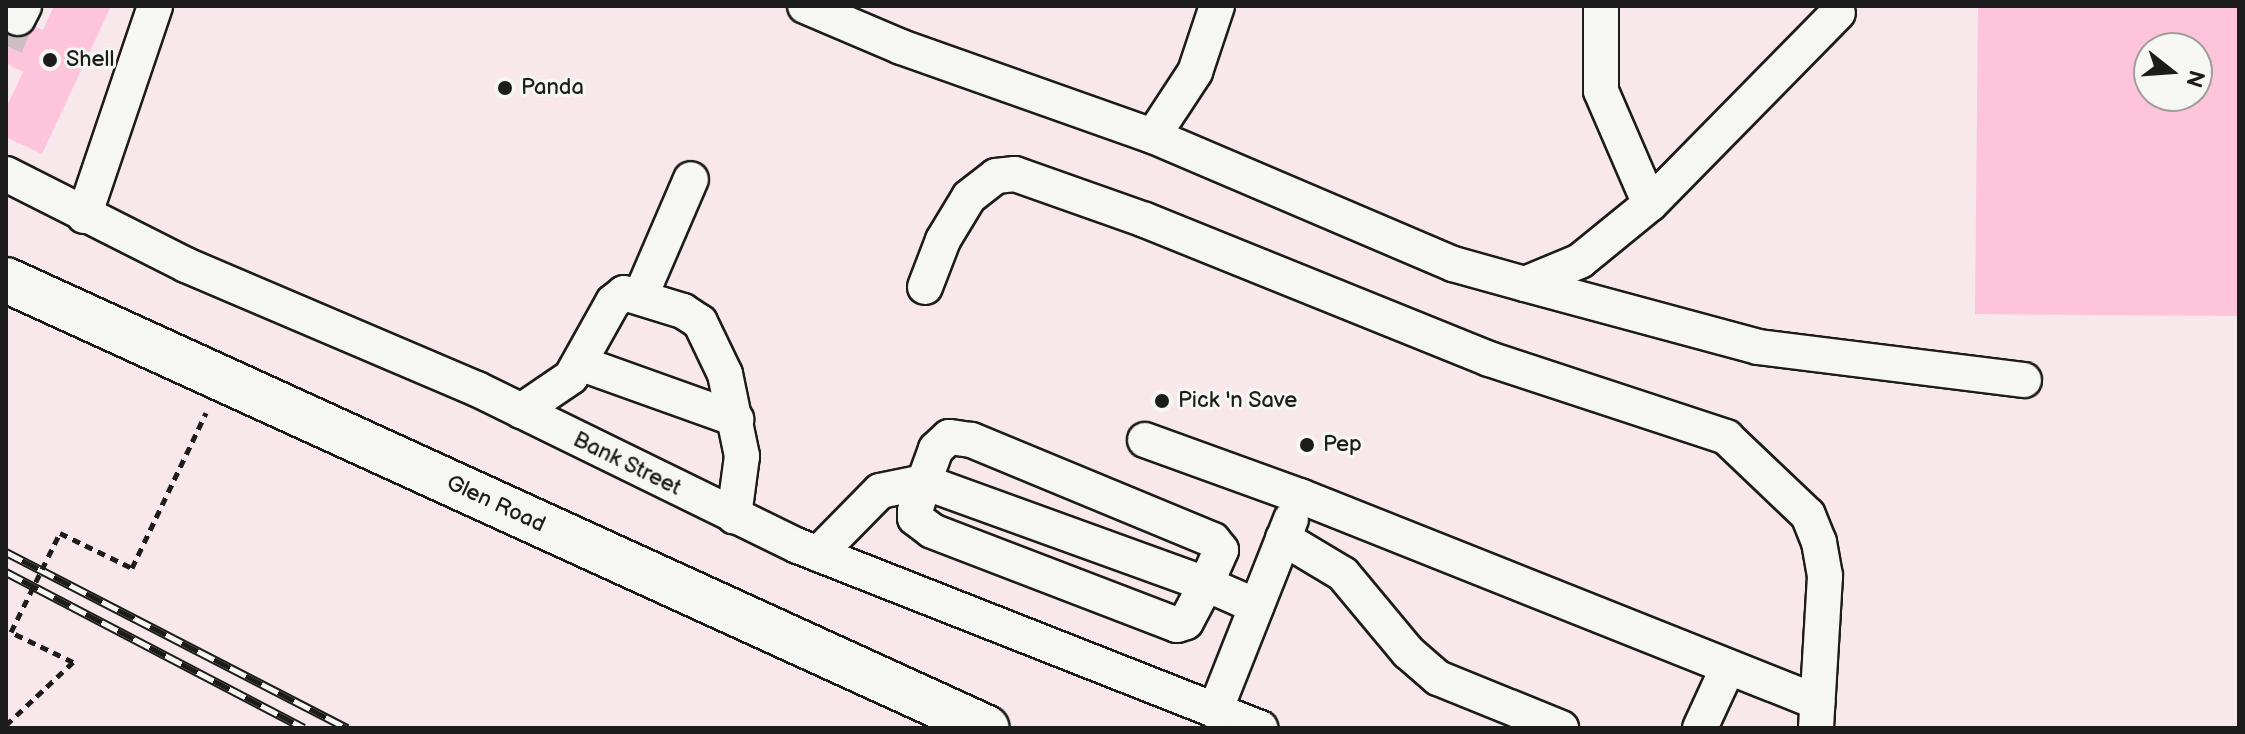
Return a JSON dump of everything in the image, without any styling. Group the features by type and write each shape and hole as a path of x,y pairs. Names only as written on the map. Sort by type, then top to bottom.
{"main road":[{"name":"Glen Road","path":"6,280 987,728"}],"lane":[{"path":"84,216 155,6"},
{"path":"805,6 901,47 1153,136 1453,264 1758,347 2024,380"},
{"path":"1153,136 1195,72 1217,6"},
{"path":"1601,6 1601,91 1650,204"},
{"path":"1525,284 1580,261 1650,204 1838,13"},
{"name":"Bank Street","path":"6,174 84,216 521,411 818,554 1260,728"},
{"path":"925,287 943,240 969,197 996,176 1015,174 1130,214 1489,359 1701,426 1745,451 1808,515 1825,576 1816,715 1728,667 1300,496 1145,440"},
{"path":"641,295 691,179"},
{"path":"521,411 582,364 613,302 624,293 641,295 700,322 725,374 736,419 742,456 734,516"},
{"path":"582,364 736,419"},
{"path":"949,437 971,440 1213,540 1221,550 1186,622 1177,625 932,531 915,518 924,482 942,443 949,437"},
{"path":"818,554 880,491 924,482 1206,584 1256,606"},
{"path":"1215,711 1300,496"},
{"path":"1283,538 1343,574 1408,652 1438,678 1561,728"},
{"path":"1700,728 1728,667"}],"path":[{"path":"6,725 73,662 11,632 60,533 132,568 222,379"}],"building":[{"path":"54,6 111,6 42,154 6,137 6,108 23,72 6,63 6,18 8,14 43,30"},
{"path":"1978,6 2239,6 2238,316 1975,314"}],"tunnel":[{"path":"6,46 18,18"}],"railway":[{"path":"6,552 347,728"},
{"path":"6,572 304,728"}],"place":[{"name":"Shell","path":"50,60"},
{"name":"Panda","path":"505,88"},
{"name":"Pick 'n Save","path":"1162,401"},
{"name":"Pep","path":"1307,445"}]}
